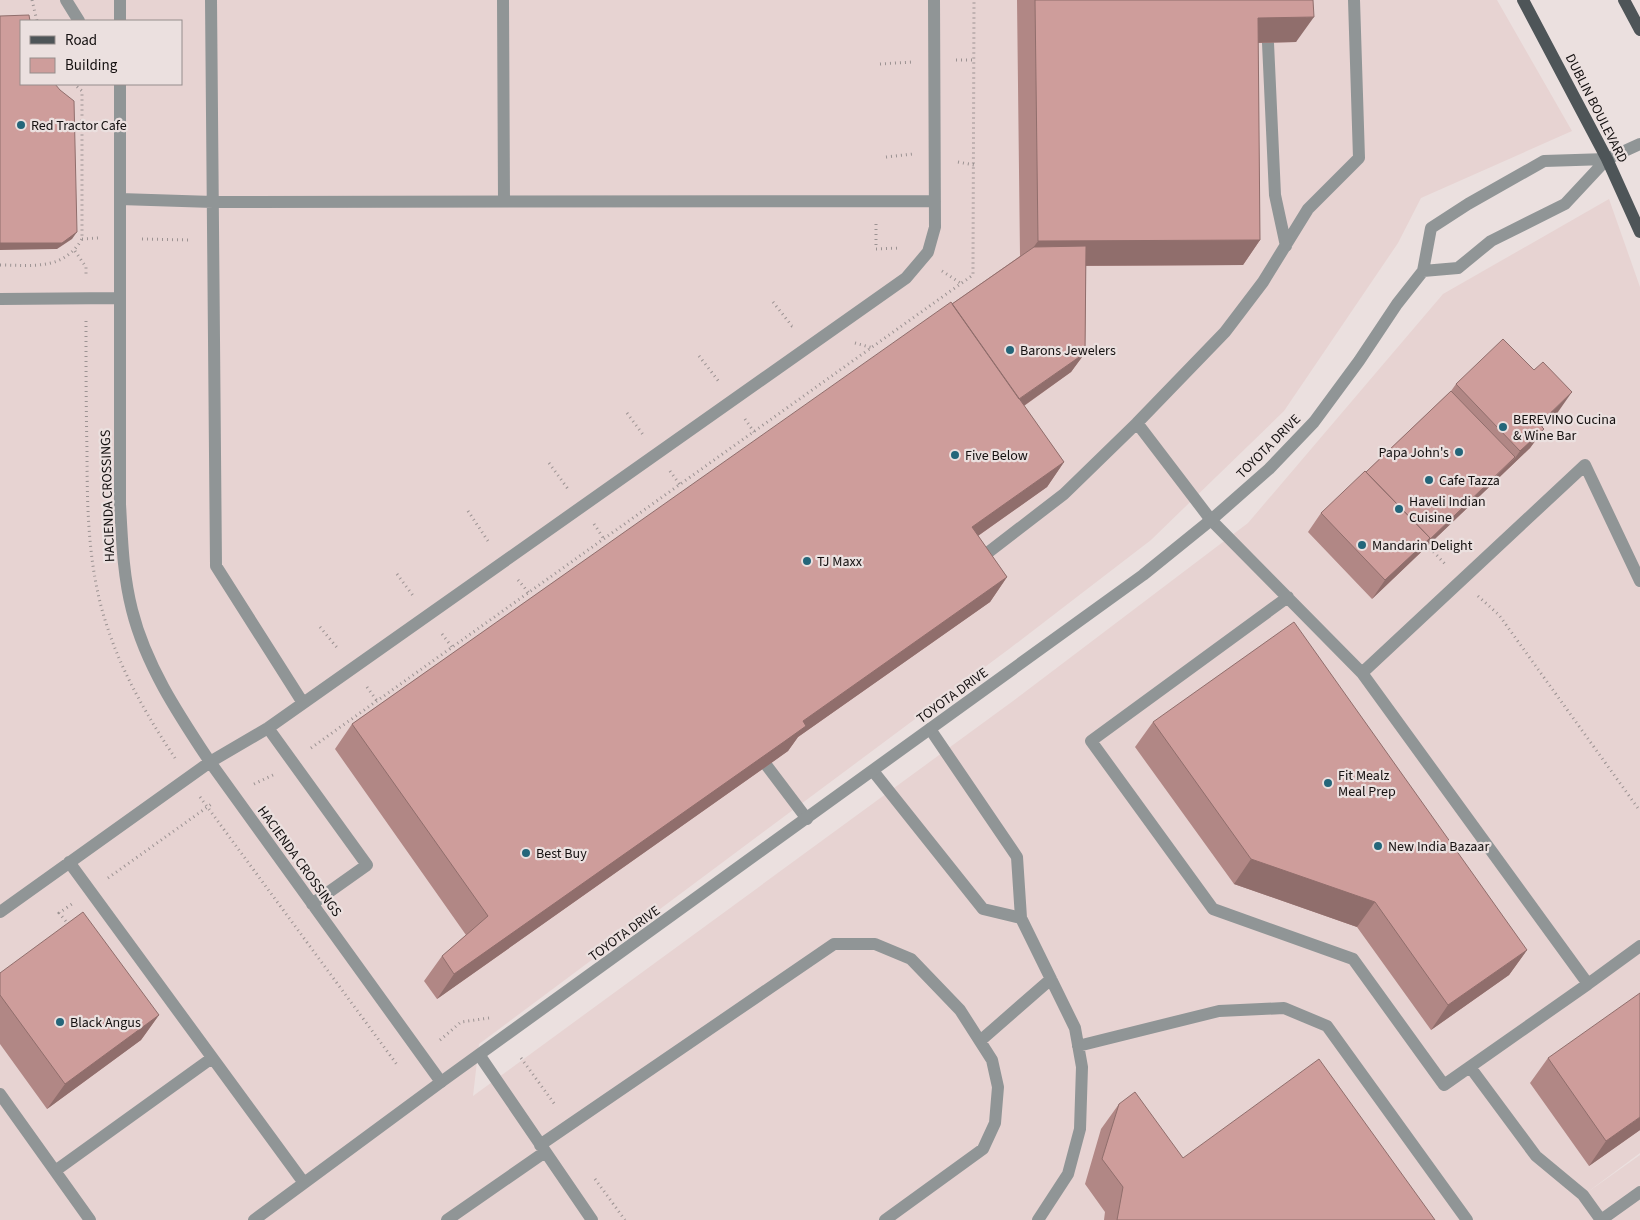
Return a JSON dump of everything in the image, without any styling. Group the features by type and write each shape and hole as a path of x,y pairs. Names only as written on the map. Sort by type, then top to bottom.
{"main road":[{"name":"DUBLIN BOULEVARD","path":"1523,0 1608,159 1640,232"},
{"path":"1624,0 1640,30"}],"street":[{"path":"66,0 78,20"},
{"path":"120,0 120,20"},
{"path":"211,0 216,566 303,703"},
{"path":"503,0 504,201"},
{"path":"0,912 210,762 268,728 906,278 928,252 935,227 934,0"},
{"path":"966,569 1064,494 1137,423 1225,332 1264,282 1308,209 1359,158 1354,0"},
{"path":"1268,43 1275,195 1286,246"},
{"name":"HACIENDA CROSSINGS","path":"120,85 120,504 123,559 132,611 152,664 178,713 210,762 441,1082"},
{"path":"1423,271 1458,268 1491,241 1565,204 1608,159 1640,144"},
{"name":"TOYOTA DRIVE","path":"254,1220 441,1082 480,1056 1143,575 1211,520 1269,469 1314,422 1359,361 1397,304 1423,271 1431,228 1468,204 1544,161 1608,159"},
{"path":"120,199 213,202 935,201"},
{"path":"0,298 120,298"},
{"path":"1137,423 1211,520 1362,673 1588,984"},
{"path":"1362,673 1585,464 1640,581"},
{"path":"1288,597 1091,741 1213,909 1353,959 1444,1085 1640,946"},
{"path":"268,728 367,865 312,904"},
{"path":"930,729 1018,857 1021,918 1075,1028 1082,1067 1080,1129 1068,1174 1038,1220"},
{"path":"767,766 807,819"},
{"path":"873,771 983,909 1021,918"},
{"path":"69,862 304,1183"},
{"path":"447,1220 543,1148 566,1127 834,944 875,944 911,959 960,1010 992,1060 998,1087 995,1123 983,1149 885,1220"},
{"path":"980,1042 1051,979"},
{"path":"1078,1046 1219,1011 1284,1008 1327,1026 1466,1220"},
{"path":"480,1056 592,1220"},
{"path":"55,1171 212,1058"},
{"path":"1470,1067 1536,1156 1584,1195 1601,1220 1640,1192"},
{"path":"0,1094 90,1220"}],"path":[{"path":"32,0 36,20"},
{"path":"0,265 49,264 65,258 75,251 82,238 82,91 75,85"},
{"path":"82,238 213,241"},
{"path":"1430,548 1499,615 1640,811"},
{"path":"521,1058 554,1101 566,1127"},
{"path":"591,1173 625,1220"}],"shaded area":[{"path":"0,0 1497,0 1572,131 1421,198 1398,243 1284,411 1151,540 1009,649 479,1044 473,1096 1013,701 1248,523 1443,294 1609,199 1640,287 1640,1153 1585,1194 1640,1155 1640,1220 0,1220"}],"building":[{"path":"1035,0 1313,0 1314,17 1258,18 1260,240 1038,241"},
{"path":"29,15 30,20 20,20 20,85 56,85 74,101 77,232 62,243 0,243 0,16"},
{"name":"Barons Jewelers","path":"1086,246 1085,353 1019,399 952,304 1034,247"},
{"path":"951,302 1064,462 972,527 1007,577 803,721 806,726 454,974 442,956 488,916 352,724"},
{"name":"BEREVINO Cucina & Wine Bar","path":"1503,339 1534,370 1543,362 1572,392 1539,424 1544,429 1520,451 1456,384"},
{"path":"1451,391 1515,457 1425,544 1430,538 1366,472"},
{"path":"1365,471 1430,538 1385,580 1321,513"},
{"path":"1294,622 1527,950 1448,1005 1375,902 1251,859 1153,722"},
{"path":"83,912 159,1015 65,1084 0,995 0,973"},
{"path":"1640,993 1640,1117 1606,1141 1548,1058"},
{"path":"1319,1059 1435,1220 1117,1220 1123,1187 1102,1159 1119,1104 1135,1092 1183,1158"}],"place":[{"name":"Red Tractor Cafe","path":"21,125"},
{"name":"Barons Jewelers","path":"1010,350"},
{"name":"BEREVINO Cucina & Wine Bar","path":"1503,427"},
{"name":"Papa John's","path":"1459,452"},
{"name":"Five Below","path":"955,455"},
{"name":"Cafe Tazza","path":"1429,480"},
{"name":"Haveli Indian Cuisine","path":"1399,509"},
{"name":"Mandarin Delight","path":"1362,545"},
{"name":"TJ Maxx","path":"807,561"},
{"name":"Fit Mealz Meal Prep","path":"1328,783"},
{"name":"New India Bazaar","path":"1378,846"},
{"name":"Best Buy","path":"526,853"},
{"name":"Black Angus","path":"60,1022"}]}
